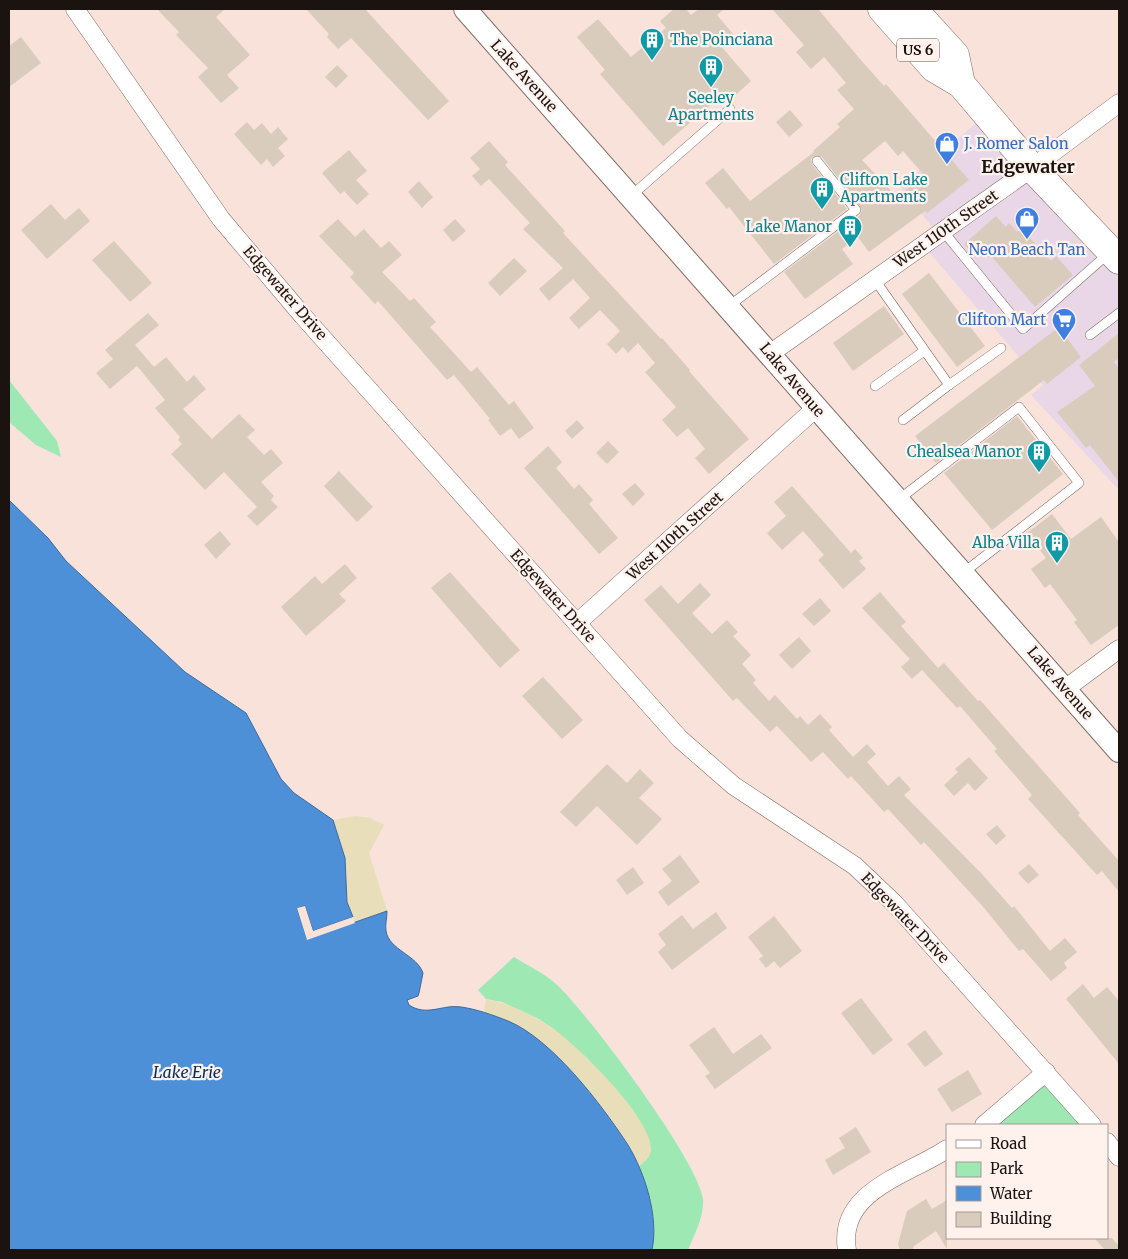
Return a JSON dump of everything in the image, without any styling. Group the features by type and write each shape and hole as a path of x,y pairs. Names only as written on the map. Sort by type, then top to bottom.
{"main road":[{"name":"US 6","path":"882,9 934,68 961,84 1032,168 1115,256"},
{"name":"US 6","path":"913,9 955,55 961,84"}],"street":[{"name":"Edgewater Drive","path":"75,9 221,219 303,316 680,739 734,786 855,866 889,898 1091,1124"},
{"name":"Lake Avenue","path":"465,9 1119,751"},
{"name":"West 110th Street","path":"771,354 1032,168 1119,103"},
{"name":"West 110th Street","path":"577,623 816,408"},
{"path":"1065,689 1119,649"},
{"path":"985,1124 1046,1072"},
{"path":"1108,1143 1119,1157"},
{"path":"847,1250 846,1228 853,1212 864,1199 886,1181 946,1151"}],"lane":[{"path":"631,196 730,109"},
{"path":"728,306 856,210 817,161"},
{"path":"943,231 1023,329 1115,256"},
{"path":"875,280 949,385"},
{"path":"1090,335 1119,313"},
{"path":"902,420 1001,348"},
{"path":"875,386 924,351"},
{"path":"898,500 1019,407 1079,483 963,573"}],"shaded area":[{"path":"987,114 1119,260 1119,490 1031,395 1043,385 923,245 938,234 900,187"}],"green space":[{"path":"9,380 57,441 61,457 36,445 9,422"},
{"path":"514,957 551,980 571,1000 615,1055 664,1123 697,1181 703,1200 700,1219 688,1250 652,1250 645,1183 638,1167 647,1159 633,1110 587,1058 554,1029 537,1018 502,1002 486,999 478,990"},
{"path":"1046,1072 1091,1124 985,1124"}],"sand":[{"path":"356,816 370,818 384,825 369,853 387,911 355,923 347,902 345,858 333,820"},
{"path":"486,999 512,1007 544,1023 564,1037 595,1066 627,1102 640,1120 648,1137 651,1150 651,1153 644,1162 638,1167 624,1140 604,1112 583,1084 562,1062 538,1043 492,1015 484,1013"}],"water":[{"name":"Lake Erie","path":"9,500 48,538 66,561 185,672 246,713 281,779 294,793 333,820 345,858 347,902 353,917 313,931 305,906 297,908 307,939 387,911 386,931 388,938 420,967 423,973 418,996 407,1000 409,1005 422,1010 454,1007 490,1014 525,1030 542,1042 590,1093 617,1129 634,1156 645,1182 652,1210 654,1237 652,1250 9,1250"}],"pier":[{"path":"305,906 313,931 353,917 354,920 313,933 303,909 300,910 309,936 354,921 355,923 307,940 297,908"}],"building":[{"path":"157,9 225,9 216,17 250,55 227,75 239,88 221,103 198,77 208,68 176,35 179,32"},
{"path":"306,9 365,9 449,101 428,120 351,38 338,49 327,37 329,34"},
{"path":"674,9 686,9 691,15 699,9 724,9 717,15 733,34 720,45 751,81 729,101 723,94 663,146 600,74 605,70 577,37 598,19 631,57 666,28 660,21"},
{"path":"772,9 818,9 860,59 884,86 886,84 969,180 927,213 925,211 869,252 858,237 842,249 853,264 805,299 784,272 860,215 862,210 822,157 814,156 811,159 812,164 847,209 774,264 729,207 727,209 705,183 723,168 750,201 814,152 840,127 837,124 854,109 837,90 846,83 824,57 811,69 796,52 804,45","holes":["885,141 898,156 903,151 924,175 897,197 862,160"]},
{"path":"21,37 41,63 9,87 9,46"},
{"path":"337,65 348,76 336,88 325,77"},
{"path":"790,110 803,125 789,137 776,122"},
{"path":"247,122 254,130 262,123 271,134 278,127 288,139 278,148 285,156 273,167 267,159 261,165 234,134"},
{"path":"489,141 508,162 505,165 565,231 563,233 662,338 749,439 709,474 695,458 705,449 688,428 677,437 662,420 676,407 645,372 655,363 638,343 628,353 623,347 616,354 607,344 620,331 600,310 579,329 569,318 590,298 573,279 549,301 539,289 563,268 523,229 530,223 489,179 481,186 472,176 480,169 470,158"},
{"path":"349,150 367,171 356,180 369,194 357,205 344,191 340,194 322,173"},
{"path":"419,181 433,197 422,208 408,192"},
{"path":"51,204 65,220 79,208 90,221 47,259 21,230"},
{"path":"996,216 1006,227 1009,223 1017,232 1022,229 1051,261 1056,256 1073,275 1035,307 992,257 975,257 964,244"},
{"path":"338,219 355,237 364,229 381,248 389,241 402,255 382,272 410,301 414,298 436,322 430,327 471,372 477,367 509,405 514,401 534,428 519,439 511,428 500,436 488,420 490,419 454,375 447,380 378,301 375,304 350,277 354,273 319,236"},
{"path":"455,219 466,231 453,242 443,230"},
{"path":"114,241 152,283 130,302 92,260"},
{"path":"514,258 527,271 500,296 488,283"},
{"path":"929,273 985,346 957,367 902,294"},
{"path":"884,306 904,334 853,371 833,343"},
{"path":"148,313 159,325 135,345 154,367 166,357 187,382 194,375 206,389 183,409 212,439 239,414 255,430 247,437 264,455 271,449 283,463 261,482 274,496 271,500 278,507 257,526 247,516 257,507 224,472 205,490 171,454 182,444 178,440 180,437 155,408 165,400 137,366 110,389 96,373 113,359 105,350"},
{"path":"1059,327 1081,357 1047,384 1044,380 936,463 915,436"},
{"path":"1119,333 1119,358 1114,362 1119,369 1119,482 1090,445 1086,448 1057,412 1095,386 1079,365"},
{"name":"Chealsea Manor","path":"1017,416 1063,474 992,530 944,473"},
{"path":"577,420 584,428 572,439 565,431"},
{"path":"608,441 619,452 607,464 596,453"},
{"path":"548,446 562,462 556,468 574,489 579,484 593,500 589,504 618,538 599,554 524,468"},
{"path":"339,471 373,507 357,522 324,486"},
{"path":"635,483 645,494 633,506 622,494"},
{"path":"792,486 851,553 855,549 863,558 859,561 866,569 843,589 818,560 824,555 803,531 782,550 767,533 786,516 774,502"},
{"path":"1052,514 1071,539 1101,517 1119,542 1119,625 1091,645 1074,622 1077,620 1050,584 1045,588 1031,569 1046,558 1027,533"},
{"path":"220,531 231,544 216,559 204,545"},
{"path":"345,564 357,578 339,594 346,601 306,636 281,607 315,576 322,584"},
{"path":"450,572 520,650 500,668 431,588"},
{"path":"700,583 711,595 692,613 712,634 727,620 738,632 733,636 751,655 742,664 756,680 753,683 769,701 775,695 797,719 800,716 808,725 820,714 832,727 829,730 853,757 867,744 876,754 867,762 888,786 899,776 911,789 904,795 981,873 1012,908 1014,906 1050,951 1065,938 1077,952 1064,963 1067,968 1051,981 1023,949 1019,951 985,909 924,842 921,845 888,809 884,812 851,776 848,779 823,752 811,762 777,726 770,732 737,698 733,701 644,600 661,585 678,604"},
{"path":"880,592 906,622 901,626 938,668 944,663 978,701 980,700 1080,813 1078,815 1119,861 1119,892 1102,871 1097,875 1028,799 1032,795 994,751 997,749 960,706 957,708 922,670 912,679 901,667 910,659 862,608"},
{"path":"820,598 831,611 814,626 802,614"},
{"path":"799,637 811,651 792,669 779,655"},
{"path":"543,677 583,720 562,739 522,696"},
{"path":"969,757 988,778 975,791 968,783 954,796 944,785 958,772 955,769"},
{"path":"607,764 627,783 640,769 654,783 639,798 662,819 637,845 597,806 576,827 560,812"},
{"path":"997,825 1006,836 996,845 986,834"},
{"path":"680,855 700,882 668,906 658,892 672,881 662,869"},
{"path":"1029,864 1039,875 1028,884 1018,873"},
{"path":"633,867 644,883 627,895 616,880"},
{"path":"716,912 727,928 672,970 658,952 666,945 658,934 682,915 693,929"},
{"path":"774,916 802,951 780,968 774,961 766,968 759,959 763,956 748,937"},
{"path":"1083,984 1094,998 1107,987 1119,1001 1119,1064 1066,999"},
{"path":"861,998 893,1040 873,1055 841,1013"},
{"path":"714,1027 733,1054 761,1034 772,1048 715,1089 705,1076 710,1073 689,1045"},
{"path":"925,1030 943,1054 925,1067 907,1044"},
{"path":"968,1070 982,1094 952,1112 937,1089"},
{"path":"856,1127 871,1152 833,1175 825,1160 845,1148 839,1138"},
{"path":"926,1199 932,1209 946,1201 947,1249 936,1231 914,1246 912,1250 900,1250 898,1244 907,1211"},
{"path":"1112,1238 1119,1246 1119,1250 1105,1250 1095,1239"}],"place":[{"name":"The Poinciana","path":"652,61"},
{"name":"Seeley Apartments","path":"711,88"},
{"name":"J. Romer Salon","path":"947,165"},
{"name":"Clifton Lake Apartments","path":"822,210"},
{"name":"Neon Beach Tan","path":"1027,240"},
{"name":"Lake Manor","path":"850,248"},
{"name":"Clifton Mart","path":"1064,341"},
{"name":"Chealsea Manor","path":"1039,473"},
{"name":"Alba Villa","path":"1057,564"}],"district":[{"name":"Edgewater","path":"1028,167"}]}
